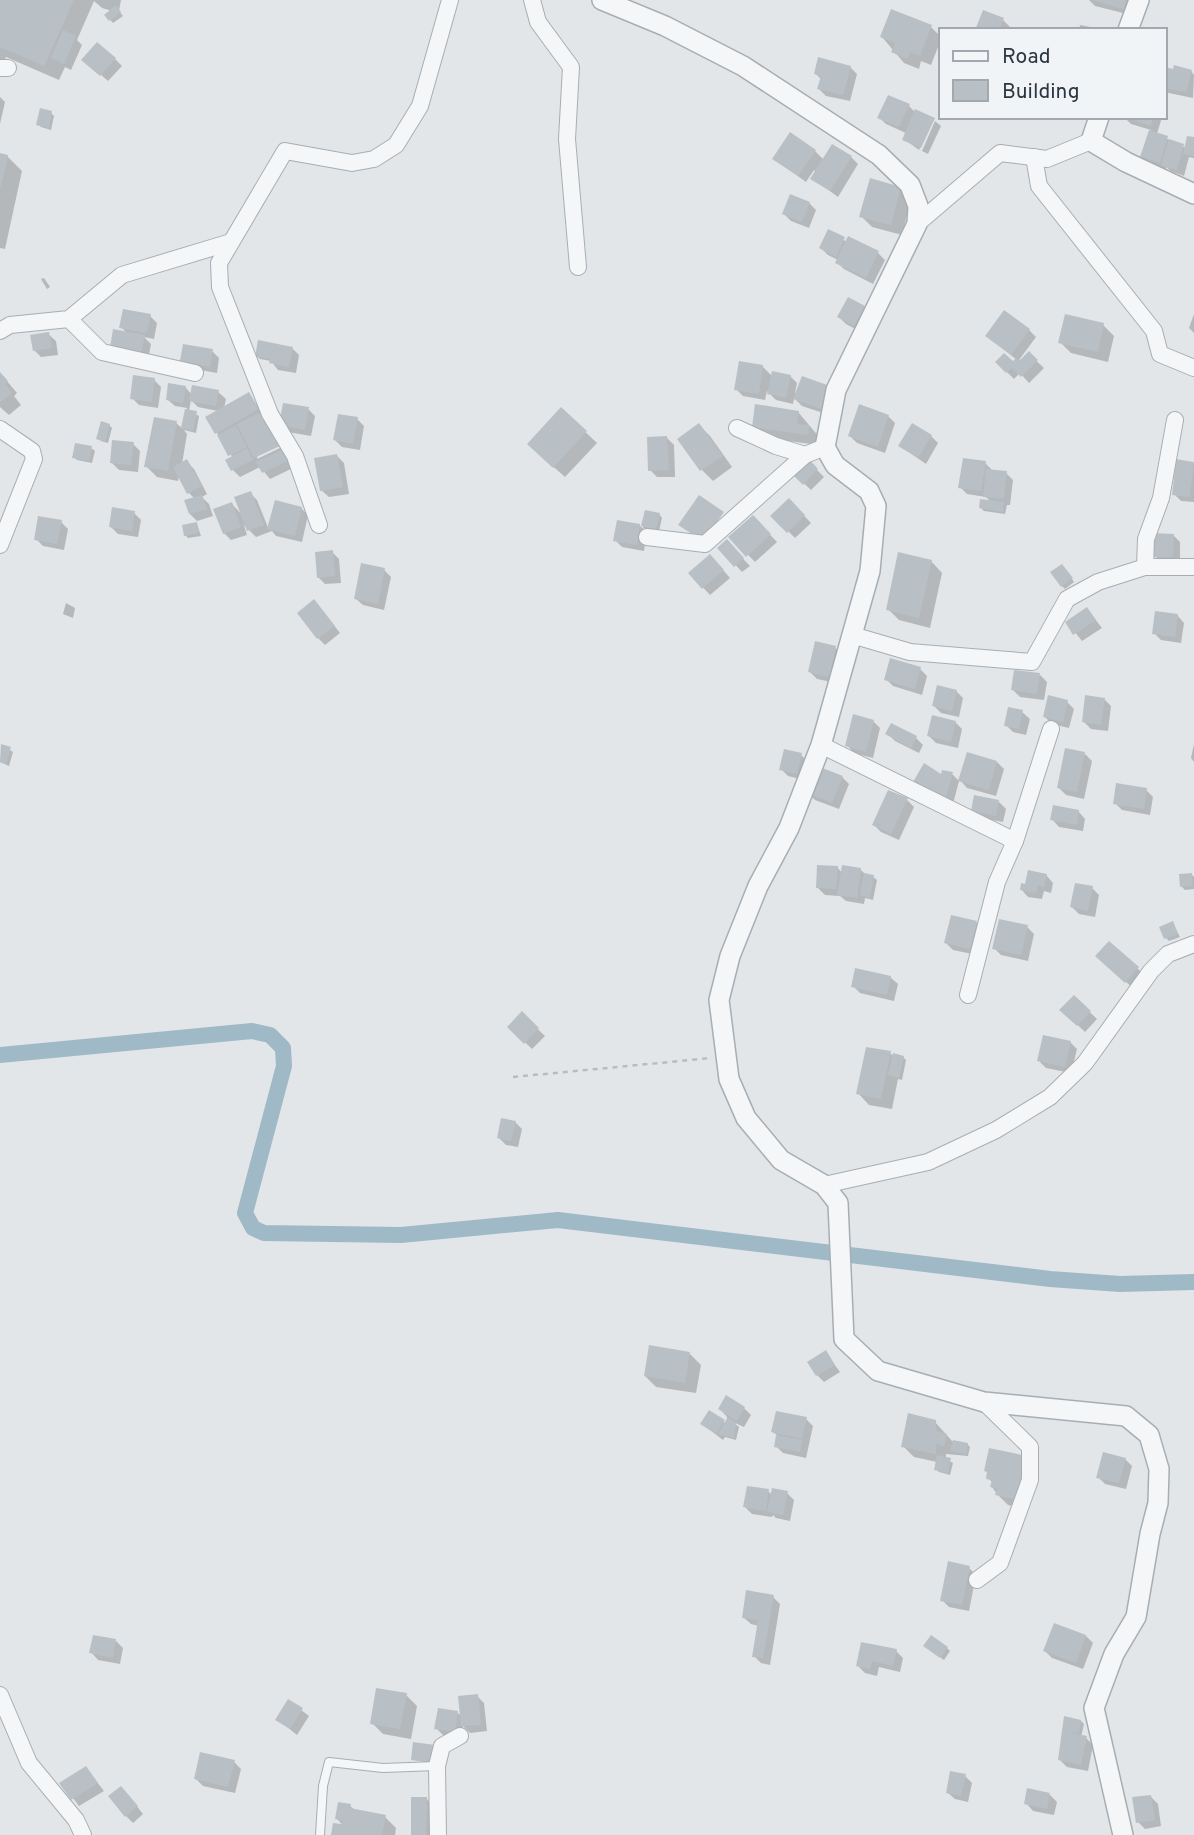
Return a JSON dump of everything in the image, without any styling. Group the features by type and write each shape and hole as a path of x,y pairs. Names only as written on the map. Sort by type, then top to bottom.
{"street":[{"path":"319,525 295,456 270,414 220,287 219,263 285,151 352,163 374,159 396,145 420,106 450,0"},
{"path":"532,0 538,22 571,68 566,139 578,267"},
{"path":"601,0 665,26 743,66 879,155 910,185 918,206 917,224 836,390 825,447 835,465 869,491 876,506 870,571 821,745 789,828 758,886 730,956 719,1000 724,1056 729,1079 746,1118 781,1160 824,1185 838,1203 844,1339 878,1371 984,1402 1126,1416 1149,1434 1158,1469 1158,1503 1136,1617 1114,1654 1094,1708 1122,1835"},
{"path":"1129,28 1139,0"},
{"path":"917,224 1000,153 1047,159 1091,141 1098,119"},
{"path":"1091,141 1126,162 1194,194"},
{"path":"1034,157 1039,187 1154,331 1160,354 1194,368"},
{"path":"0,331 10,325 69,319 122,275 232,242"},
{"path":"69,319 102,352 195,373"},
{"path":"1145,567 1146,539 1161,498 1175,420"},
{"path":"737,428 776,446 805,455"},
{"path":"0,429 32,451 34,460 0,545"},
{"path":"647,537 705,544 805,455 825,447"},
{"path":"852,635 910,652 1031,662 1068,598 1098,582 1145,567 1194,567"},
{"path":"968,995 997,882 1015,841 1051,729"},
{"path":"821,745 1015,841"},
{"path":"824,1185 928,1162 996,1130 1050,1097 1085,1063 1152,971 1168,954 1194,944"},
{"path":"978,1580 1000,1563 1030,1480 1030,1447 984,1402"},
{"path":"0,1695 29,1763 76,1821 83,1835"},
{"path":"438,1835 437,1766 442,1746 460,1736"}],"lane":[{"path":"320,1835 323,1786 329,1762 383,1768 437,1766"}],"path":[{"path":"513,1077 666,1064 724,1056"}],"building":[{"path":"0,0 74,0 44,66 0,47"},
{"path":"1091,0 1126,0 1124,9"},
{"path":"116,5 121,12 109,21 104,15"},
{"path":"891,9 932,25 920,56 910,52 907,59 891,52 895,43 880,37"},
{"path":"983,10 1004,18 1000,28 976,28"},
{"path":"63,30 76,36 64,64 51,58"},
{"path":"97,42 116,58 100,76 81,60"},
{"path":"818,57 851,66 843,95 817,89 821,76 814,74"},
{"path":"1174,65 1192,70 1186,92 1166,88 1166,67 1173,69"},
{"path":"888,95 910,104 899,127 877,118"},
{"path":"40,108 52,111 49,128 36,125"},
{"path":"915,109 935,118 921,148 902,140"},
{"path":"1131,119 1153,119 1151,126"},
{"path":"1149,130 1168,136 1160,163 1140,157"},
{"path":"790,132 816,150 798,176 772,159"},
{"path":"1187,136 1194,137 1194,156 1183,154"},
{"path":"1169,139 1184,144 1177,170 1161,165"},
{"path":"832,144 852,156 830,191 810,179"},
{"path":"0,153 8,155 1,187 0,187"},
{"path":"870,178 901,187 891,225 859,217"},
{"path":"790,194 810,202 802,222 782,214"},
{"path":"828,229 845,237 836,257 819,248"},
{"path":"848,236 879,251 866,278 835,263"},
{"path":"848,297 865,306 854,326 837,317"},
{"path":"123,309 151,314 147,333 119,328"},
{"path":"1004,310 1030,329 1011,355 985,336"},
{"path":"1065,314 1104,323 1098,352 1058,343"},
{"path":"113,329 145,335 141,354 110,348"},
{"path":"49,332 52,348 33,351 30,335"},
{"path":"258,340 293,347 289,367 269,363 270,359 255,357"},
{"path":"183,344 213,349 210,367 180,361"},
{"path":"1029,351 1038,360 1021,377 1012,368 1006,373 995,362 1004,353 1013,361 1016,358 1019,361"},
{"path":"739,361 763,365 759,394 734,390"},
{"path":"772,371 791,375 786,398 767,394"},
{"path":"0,372 8,381 5,384 12,393 0,402"},
{"path":"133,375 155,378 152,402 130,399"},
{"path":"802,376 830,386 822,409 793,399"},
{"path":"168,383 186,386 183,403 166,400"},
{"path":"192,385 219,390 216,406 189,401"},
{"path":"249,392 259,409 215,434 205,417"},
{"path":"283,403 309,407 305,430 279,425"},
{"path":"755,404 799,411 797,424 809,425 808,435 752,427"},
{"path":"859,404 889,415 878,447 848,436"},
{"path":"561,407 587,431 553,468 527,444"},
{"path":"185,409 197,411 193,431 181,428"},
{"path":"263,411 280,446 254,458 237,424"},
{"path":"338,414 358,417 353,444 333,440"},
{"path":"154,417 177,421 168,471 144,467"},
{"path":"101,421 110,424 105,442 96,439"},
{"path":"699,423 723,456 700,471 677,439"},
{"path":"912,423 932,435 918,458 898,446"},
{"path":"236,426 247,447 228,456 217,435"},
{"path":"667,436 669,470 648,471 647,437"},
{"path":"112,440 134,442 131,465 110,463"},
{"path":"75,443 92,446 89,461 72,458"},
{"path":"247,448 253,460 231,471 225,460"},
{"path":"286,448 292,459 262,473 256,462"},
{"path":"337,454 343,487 320,491 314,458"},
{"path":"963,458 986,461 981,491 958,488"},
{"path":"187,459 202,486 187,494 173,467"},
{"path":"809,459 818,469 803,485 793,475"},
{"path":"1176,459 1194,462 1190,497 1172,495"},
{"path":"986,469 1007,471 1004,499 983,497"},
{"path":"251,491 264,525 247,531 234,497"},
{"path":"202,495 207,509 189,514 184,500"},
{"path":"699,495 724,512 703,541 678,525"},
{"path":"789,498 805,515 787,533 770,516"},
{"path":"980,499 1004,502 1003,512 979,508"},
{"path":"275,500 302,507 295,536 267,529"},
{"path":"232,502 241,527 223,534 213,509"},
{"path":"112,507 135,511 132,531 109,527"},
{"path":"645,510 660,513 656,529 641,526"},
{"path":"753,515 771,534 746,557 728,537"},
{"path":"38,516 62,520 57,544 34,540"},
{"path":"617,520 640,524 637,545 613,541"},
{"path":"197,522 199,533 184,536 182,525"},
{"path":"1153,533 1174,534 1173,557 1153,557"},
{"path":"727,539 744,558 734,567 717,548"},
{"path":"333,550 335,576 317,578 315,552"},
{"path":"898,552 932,560 919,618 886,610"},
{"path":"710,554 724,570 702,589 688,573"},
{"path":"361,563 385,568 378,604 354,599"},
{"path":"1062,564 1073,578 1061,587 1050,572"},
{"path":"314,599 335,626 317,639 297,613"},
{"path":"1087,607 1096,620 1073,635 1065,622"},
{"path":"1155,611 1178,614 1175,637 1152,634"},
{"path":"815,641 836,646 830,677 808,672"},
{"path":"890,658 921,667 915,689 884,680"},
{"path":"1014,670 1040,673 1037,694 1011,690"},
{"path":"937,685 957,690 952,711 932,706"},
{"path":"1048,695 1068,700 1063,722 1043,717"},
{"path":"1085,695 1105,698 1101,725 1082,722"},
{"path":"1008,707 1023,710 1019,729 1004,726"},
{"path":"853,714 874,720 866,752 845,746"},
{"path":"932,715 956,721 951,742 927,736"},
{"path":"891,723 917,736 911,748 885,734"},
{"path":"1,744 11,747 6,764 0,762"},
{"path":"1065,748 1085,752 1077,792 1057,788"},
{"path":"784,749 802,753 797,774 779,770"},
{"path":"967,752 997,761 989,790 958,781"},
{"path":"924,763 941,774 942,770 953,772 946,798 913,782"},
{"path":"817,766 843,776 832,803 806,793"},
{"path":"1116,783 1147,788 1144,809 1113,804"},
{"path":"888,790 908,798 891,834 872,825"},
{"path":"974,795 999,800 996,816 971,811"},
{"path":"1053,805 1079,810 1077,825 1050,820"},
{"path":"817,865 838,866 836,889 816,888"},
{"path":"842,865 861,868 857,898 837,895"},
{"path":"1028,870 1047,874 1044,887 1038,885 1036,893 1020,890 1021,883 1025,884"},
{"path":"864,873 874,875 870,898 860,895"},
{"path":"1192,873 1193,886 1180,887 1179,874"},
{"path":"1075,883 1093,886 1088,911 1070,907"},
{"path":"951,915 977,921 970,949 944,943"},
{"path":"999,919 1028,925 1021,955 992,949"},
{"path":"1173,921 1178,934 1164,939 1159,927"},
{"path":"1109,941 1139,967 1125,983 1095,956"},
{"path":"855,968 891,976 887,995 851,987"},
{"path":"1074,995 1091,1011 1077,1026 1059,1010"},
{"path":"522,1011 539,1028 524,1044 507,1027"},
{"path":"1043,1035 1071,1041 1065,1067 1037,1061"},
{"path":"866,1047 891,1051 881,1099 856,1094"},
{"path":"893,1053 904,1056 899,1078 888,1075"},
{"path":"501,1118 516,1121 511,1141 497,1138"},
{"path":"649,1345 690,1352 685,1383 644,1376"},
{"path":"826,1350 835,1365 816,1376 807,1362"},
{"path":"726,1395 745,1407 737,1421 718,1409"},
{"path":"709,1410 725,1420 716,1434 700,1424"},
{"path":"776,1411 807,1417 802,1439 771,1432"},
{"path":"908,1413 936,1420 936,1431 947,1434 944,1446 936,1444 936,1454 901,1447"},
{"path":"728,1417 736,1423 734,1438 718,1434"},
{"path":"776,1435 802,1440 800,1452 774,1447"},
{"path":"953,1440 968,1443 966,1454 950,1451"},
{"path":"989,1448 1027,1456 1015,1499 995,1495 997,1489 990,1487 992,1480 986,1479 987,1472 984,1471"},
{"path":"1103,1452 1126,1458 1119,1483 1096,1478"},
{"path":"937,1455 951,1458 948,1473 934,1470"},
{"path":"747,1486 769,1489 766,1511 743,1507"},
{"path":"772,1488 788,1491 783,1515 767,1512"},
{"path":"948,1561 970,1566 962,1605 940,1601"},
{"path":"746,1590 774,1595 763,1658 752,1657 758,1620 742,1618"},
{"path":"1054,1623 1086,1635 1076,1663 1043,1651"},
{"path":"93,1635 116,1639 113,1658 89,1653"},
{"path":"931,1635 948,1647 940,1658 923,1646"},
{"path":"861,1642 897,1649 893,1666 872,1661 870,1669 856,1666"},
{"path":"376,1688 407,1693 400,1729 370,1724"},
{"path":"478,1694 481,1725 461,1726 458,1696"},
{"path":"288,1699 303,1708 290,1729 275,1720"},
{"path":"438,1708 458,1711 455,1732 434,1729"},
{"path":"1064,1716 1081,1720 1079,1733 1067,1732 1087,1736 1081,1765 1058,1760"},
{"path":"413,1742 435,1745 433,1763 411,1760"},
{"path":"200,1752 235,1760 228,1787 194,1779"},
{"path":"86,1766 98,1783 71,1800 59,1783"},
{"path":"950,1771 966,1774 961,1796 946,1793"},
{"path":"121,1786 138,1806 125,1817 108,1796"},
{"path":"1027,1788 1050,1793 1047,1809 1024,1804"},
{"path":"1151,1795 1155,1820 1136,1823 1132,1797"},
{"path":"411,1797 427,1797 426,1835 411,1835"},
{"path":"338,1802 351,1804 350,1808 386,1815 382,1835 331,1835 333,1823 342,1824 343,1821 335,1819"}],"waterway":[{"path":"0,1055 252,1031 270,1035 283,1048 284,1066 245,1213 253,1228 264,1233 401,1235 558,1220 1050,1279 1120,1284 1194,1282"}]}
